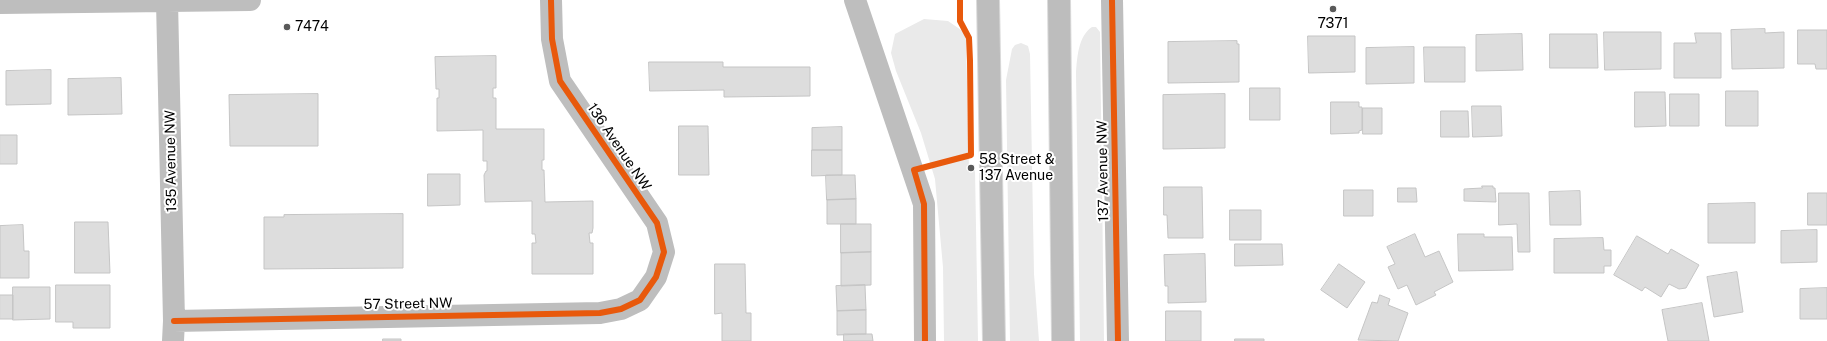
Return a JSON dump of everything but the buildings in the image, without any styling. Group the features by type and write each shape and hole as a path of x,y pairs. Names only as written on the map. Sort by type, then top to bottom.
{"main road":[{"path":"988,0 994,341"},
{"path":"1059,0 1063,341"}],"street":[{"path":"0,3 250,0"},
{"name":"136 Avenue NW","path":"551,0 552,39 560,81 657,223 664,252 656,277 640,300"},
{"path":"855,0 924,204 925,341"},
{"name":"137 Avenue NW","path":"1112,0 1118,341"},
{"name":"135 Avenue NW","path":"167,1 173,331"},
{"name":"57 Street NW","path":"173,331 600,313 621,310 640,300"}],"shaded area":[{"path":"924,19 948,21 964,32 966,40 969,170 975,170 978,341 944,341 943,267 935,179 921,133 896,71 891,53 895,34"},
{"path":"1092,27 1096,27 1100,32 1104,341 1080,341 1076,74 1081,42 1087,31"},
{"path":"1021,43 1028,46 1030,54 1034,274 1039,341 1010,341 1006,80 1012,49 1015,45"}],"cycle path":[{"path":"174,321 600,313 621,309 640,300 656,277 664,252 657,223 560,81 552,39 551,0"},
{"path":"925,341 924,204 914,170 971,155 969,38 960,21 960,0"},
{"path":"1112,0 1118,341"}],"place":[{"name":"7371","path":"1333,9"},
{"name":"7474","path":"287,27"},
{"name":"58 Street & 137 Avenue","path":"971,168"}]}
